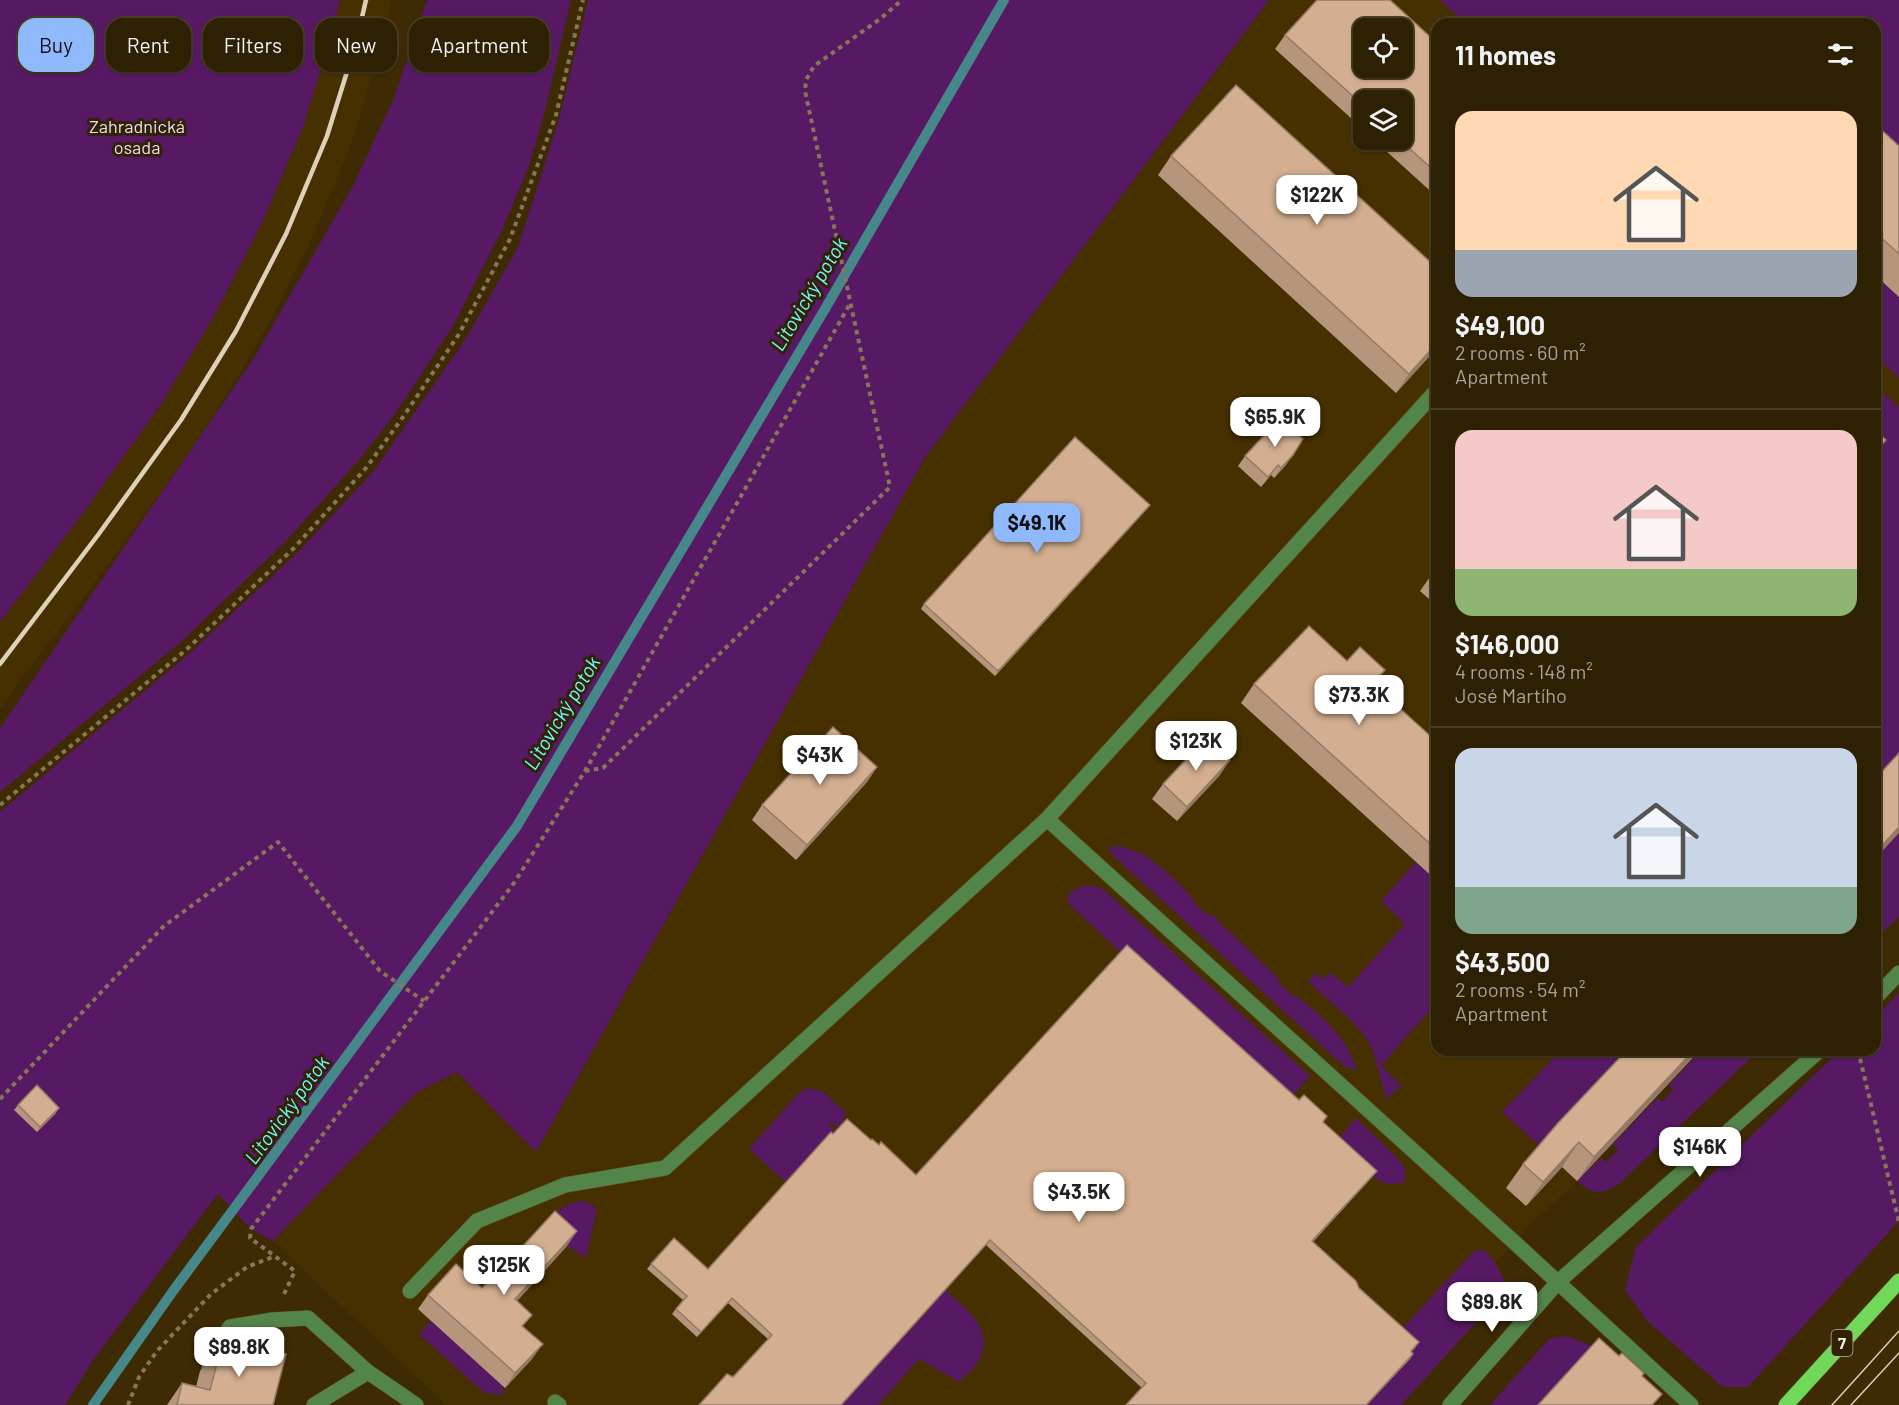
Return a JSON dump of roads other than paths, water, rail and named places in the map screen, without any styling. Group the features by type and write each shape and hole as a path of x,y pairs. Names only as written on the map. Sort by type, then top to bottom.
{"main road":[{"name":"7","path":"1786,1405 1899,1281"}],"street":[{"path":"410,1291 477,1221 565,1185 665,1168 1047,819 1431,397"},
{"path":"1047,819 1691,1405"},
{"path":"1881,992 1899,973"},
{"path":"1450,1405 1558,1282 1813,1056"},
{"path":"209,1368 214,1351 230,1327 272,1320 308,1318 368,1372 416,1405"},
{"path":"314,1405 368,1372"}],"waterway":[{"name":"Litovický potok","path":"93,1405 173,1291 517,826 825,309 1004,0"}],"tram line":[{"path":"1832,1405 1899,1331"},
{"path":"1851,1405 1899,1353"}],"railway":[{"path":"0,664 98,535 181,420 236,331 286,234 327,136 356,43 366,0"}],"park label":[{"name":"Zahradnická osada","path":"137,137"}]}
